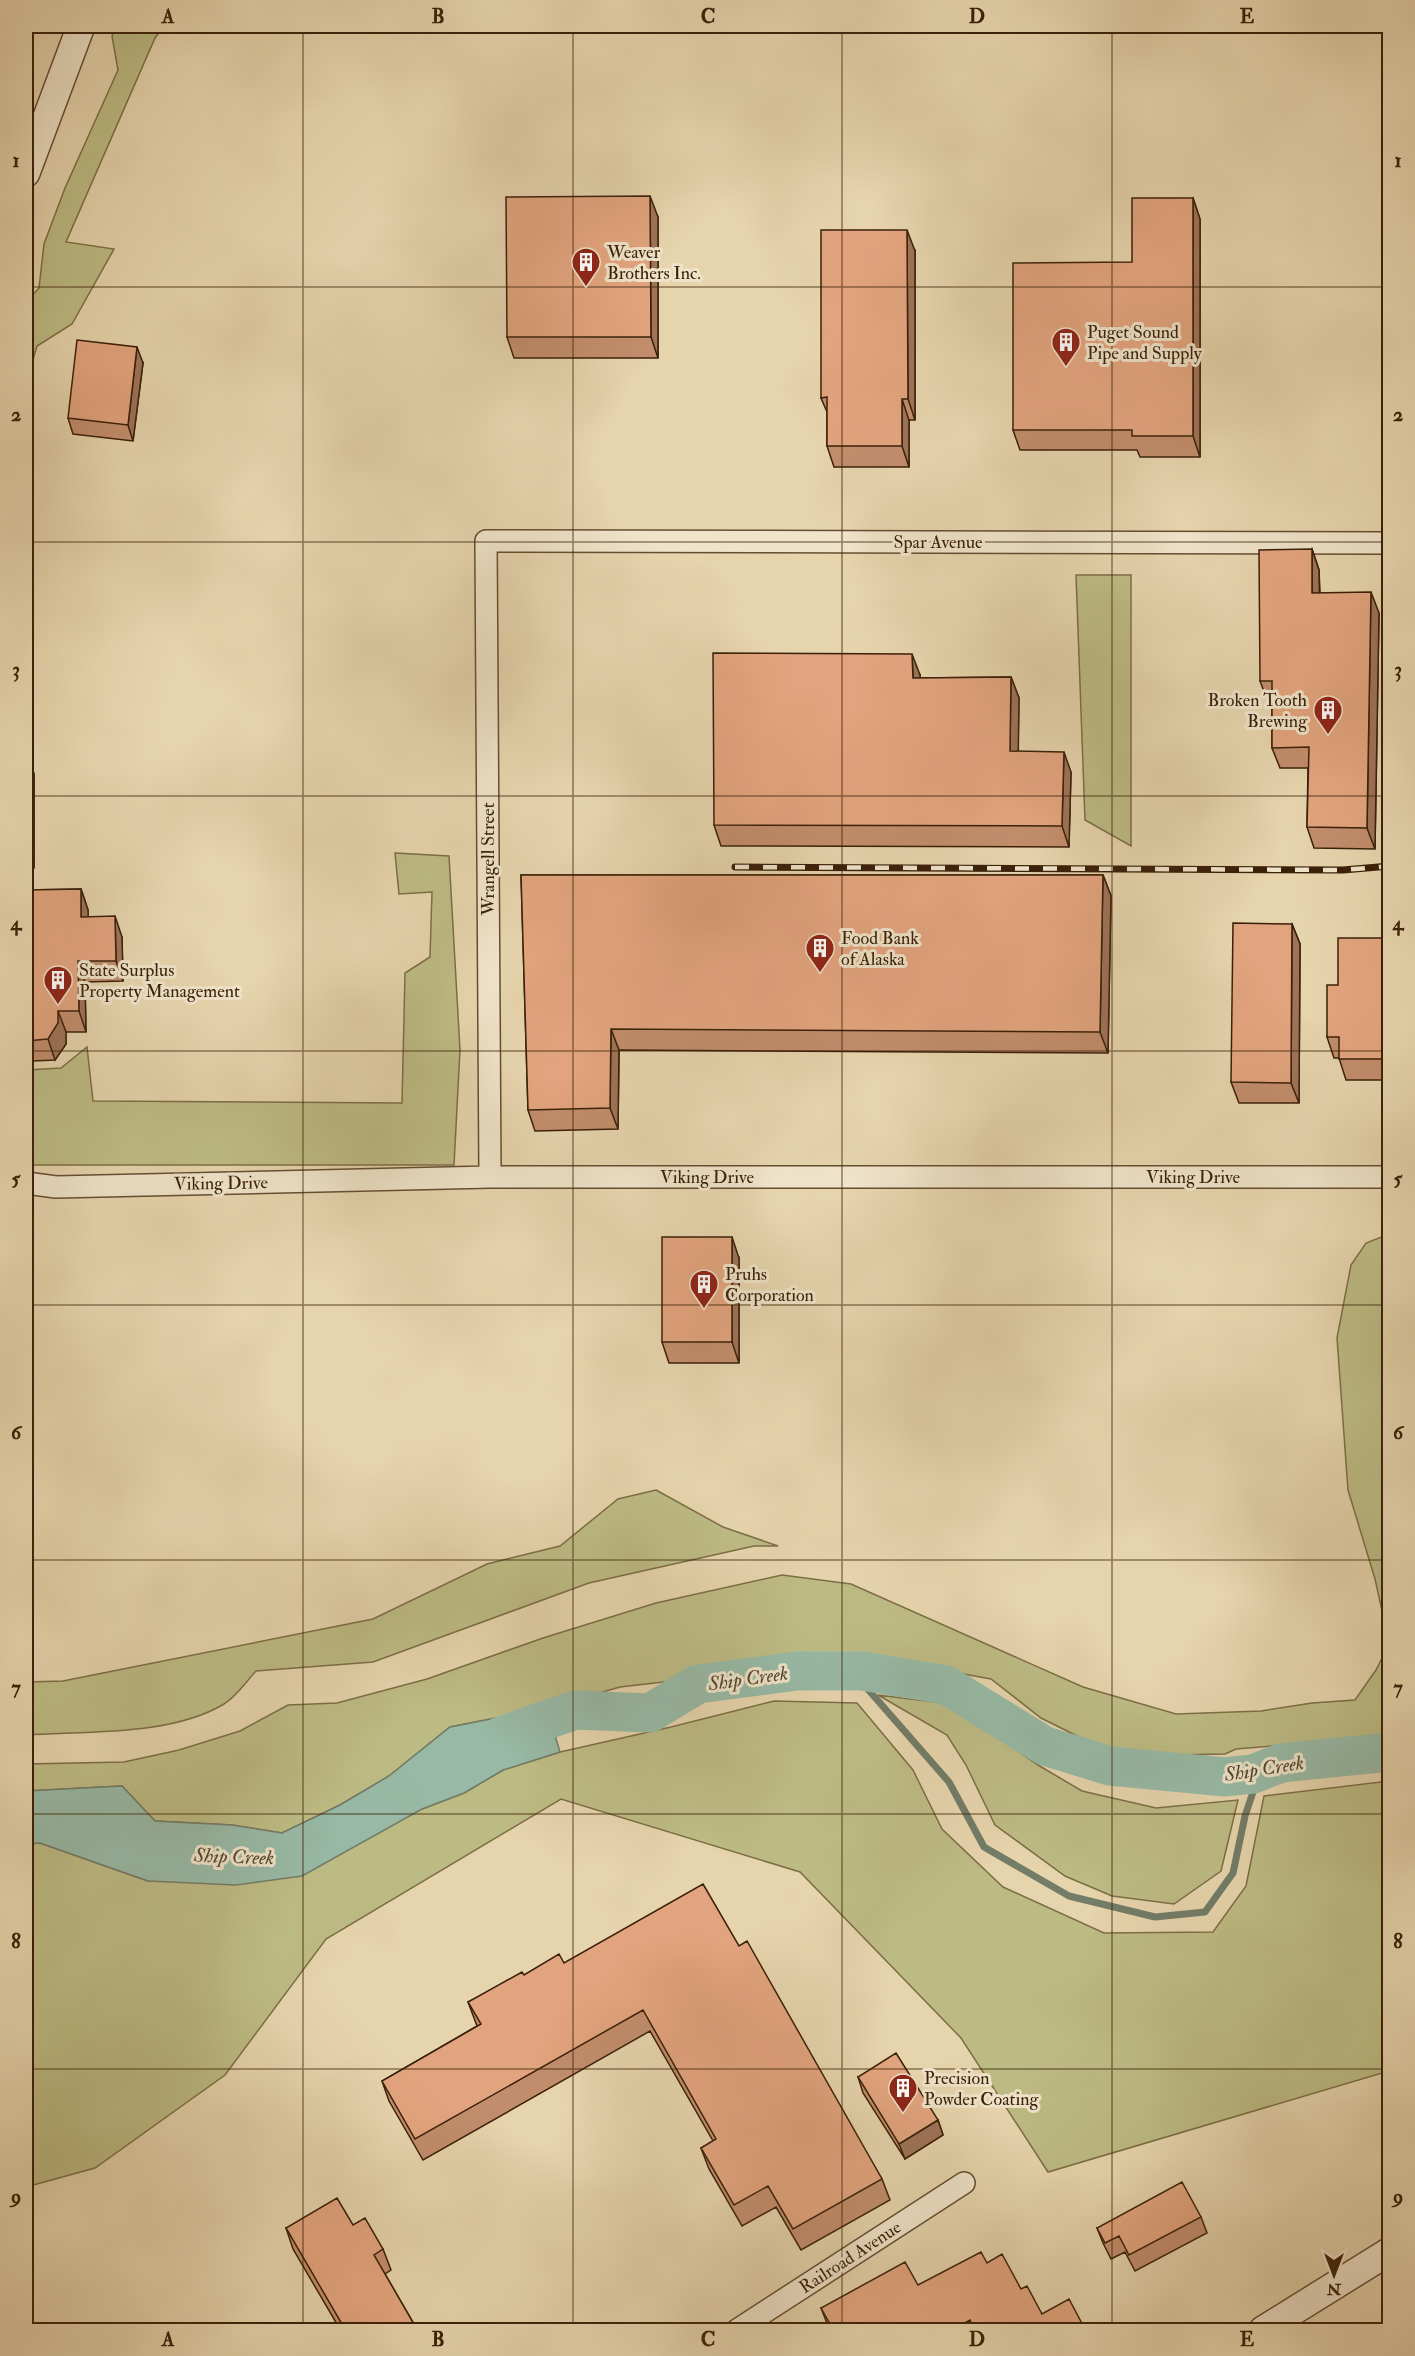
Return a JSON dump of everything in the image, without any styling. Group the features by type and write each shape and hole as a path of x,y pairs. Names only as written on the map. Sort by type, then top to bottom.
{"street":[{"path":"26,173 81,26"},
{"name":"Spar Avenue","path":"486,541 1389,543"},
{"name":"Wrangell Street","path":"486,541 490,1177"},
{"name":"Viking Drive","path":"26,1183 56,1187 490,1177 1389,1177"},
{"name":"Railroad Avenue","path":"737,2331 964,2183"},
{"path":"1263,2331 1389,2251"}],"shaded area":[{"path":"116,26 164,26 155,38 66,242 114,249 72,324 37,346 26,383 26,302 39,288 44,244 65,188 118,70 112,36"},
{"path":"1076,575 1131,575 1131,846 1085,820"},
{"path":"395,853 449,856 460,1050 454,1165 26,1165 26,1070 61,1068 87,1047 93,1101 402,1103 405,973 430,957 432,892 399,894"},
{"path":"1389,1234 1390,1329 1386,1336 1390,1358 1389,1642 1375,1579 1348,1490 1337,1338 1351,1265 1366,1243"},
{"path":"656,1490 723,1527 778,1546 754,1546 589,1583 373,1662 256,1671 224,1704 179,1722 128,1730 26,1735 26,1682 63,1681 373,1619 487,1564 560,1546 618,1499"},
{"path":"782,1575 851,1584 1083,1687 1176,1714 1261,1711 1312,1703 1355,1700 1376,1670 1389,1644 1389,1736 1236,1749 1225,1754 1172,1755 1101,1748 1041,1718 991,1679 886,1660 772,1661 681,1680 620,1687 547,1708 450,1727 389,1776 340,1805 282,1833 232,1825 155,1821 122,1786 26,1791 26,1764 124,1762 179,1750 240,1731 288,1705 337,1703 427,1679 543,1638 656,1603"},
{"path":"878,1695 951,1704 1038,1765 1082,1791 1156,1808 1238,1800 1221,1871 1174,1904 1112,1896 1065,1876 995,1825 966,1765 947,1735"},
{"path":"774,1701 857,1703 913,1770 942,1829 1003,1887 1104,1933 1213,1932 1246,1886 1264,1796 1389,1781 1389,2071 1048,2172 961,2038 800,1872 561,1799 326,1939 225,2075 95,2168 26,2187 26,1844 40,1843 148,1881 422,1809 464,1793 503,1770 560,1752"}],"water":[{"path":"547,1708 560,1752 503,1770 464,1793 422,1809 302,1876 236,1885 148,1881 40,1843 26,1844 26,1791 122,1786 155,1821 232,1825 282,1833 340,1805 389,1776 450,1727"}],"building":[{"name":"Weaver Brothers Inc.","path":"650,196 651,337 507,337 506,197"},
{"path":"1132,198 1193,198 1193,436 1132,436 1132,430 1013,430 1013,263 1132,262"},
{"path":"821,230 907,230 908,399 902,399 902,446 827,446 827,397 821,398"},
{"path":"77,340 137,347 128,425 68,418"},
{"name":"Broken Tooth Brewing","path":"1312,549 1312,593 1371,592 1367,828 1307,827 1309,747 1272,748 1272,681 1260,681 1259,550"},
{"path":"713,653 912,654 913,678 1011,677 1010,751 1064,752 1062,826 714,825"},
{"path":"26,753 27,848 26,848"},
{"name":"Food Bank of Alaska","path":"521,875 1103,875 1100,1032 611,1029 610,1108 528,1110"},
{"name":"State Surplus Property Management","path":"81,889 81,917 115,916 116,961 78,961 79,1011 58,1011 58,1023 48,1039 26,1041 26,890"},
{"path":"1233,923 1292,924 1291,1083 1231,1082"},
{"path":"1338,938 1389,938 1389,1059 1339,1059 1339,1037 1327,1037 1327,985 1338,985"},
{"name":"Pruhs Corporation","path":"662,1237 732,1237 732,1342 662,1342"},
{"path":"703,1884 739,1946 747,1941 882,2179 793,2229 768,2186 734,2205 701,2148 716,2139 643,2010 415,2139 382,2081 481,2024 468,2002 522,1972 524,1975 559,1954 564,1963"},
{"name":"Precision Powder Coating","path":"896,2053 938,2120 899,2144 858,2077"},
{"path":"1182,2182 1201,2217 1129,2255 1119,2236 1105,2243 1097,2228"},
{"path":"337,2198 353,2225 365,2218 383,2249 374,2255 418,2331 346,2331 286,2228"},
{"path":"981,2252 987,2263 1002,2254 1021,2289 1027,2286 1042,2314 1069,2299 1086,2331 975,2331 970,2320 950,2331 834,2331 821,2308 905,2262 918,2285"}],"waterway":[{"name":"Ship Creek","path":"501,1736 575,1710 650,1713 698,1684 797,1671 862,1671 946,1685 1045,1746 1110,1766 1225,1777 1253,1774 1281,1763 1390,1752"},
{"path":"852,1671 949,1782 984,1847 1069,1896 1155,1917 1205,1912 1233,1873 1245,1816 1260,1771"}],"railway":[{"path":"735,867 1343,870 1390,866"}],"place":[{"name":"Weaver Brothers Inc.","path":"586,288"},
{"name":"Puget Sound Pipe and Supply","path":"1066,368"},
{"name":"Broken Tooth Brewing","path":"1328,736"},
{"name":"Food Bank of Alaska","path":"820,974"},
{"name":"State Surplus Property Management","path":"58,1006"},
{"name":"Pruhs Corporation","path":"704,1310"},
{"name":"Precision Powder Coating","path":"903,2114"}]}
